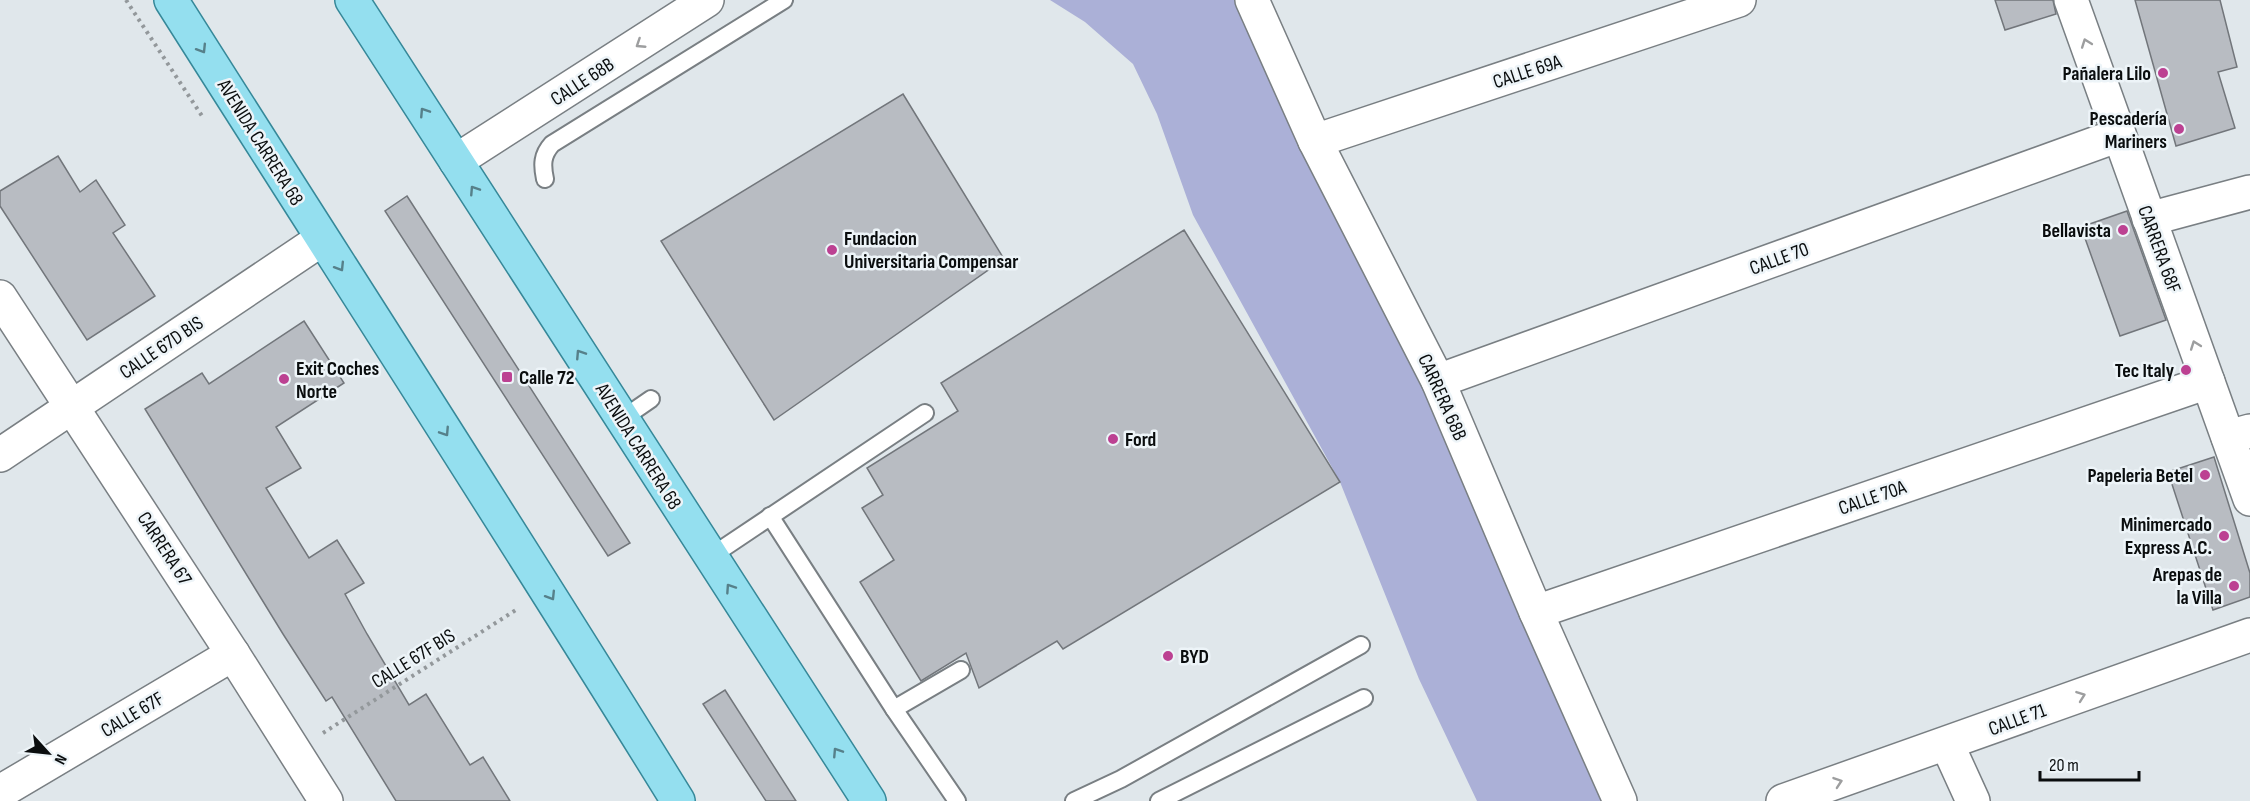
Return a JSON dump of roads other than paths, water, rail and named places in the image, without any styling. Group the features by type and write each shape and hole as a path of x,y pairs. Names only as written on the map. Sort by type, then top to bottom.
{"main road":[{"name":"AVENIDA CARRERA 68","path":"171,0 547,590 678,801"},
{"name":"AVENIDA CARRERA 68","path":"352,0 868,801"}],"street":[{"name":"CARRERA 68B","path":"1252,0 1315,141 1438,381 1536,612 1620,801"},
{"name":"CALLE 69A","path":"1315,141 1739,0"},
{"name":"CARRERA 68F","path":"2071,0 2208,382 2239,434 2250,498"},
{"name":"CALLE 68B","path":"456,161 687,5"},
{"name":"CALLE 70","path":"1438,381 2119,135"},
{"path":"2149,219 2250,192"},
{"name":"CALLE 67D BIS","path":"0,455 322,239"},
{"name":"CARRERA 67","path":"0,297 73,406 326,801"},
{"name":"CALLE 70A","path":"1536,612 2208,382"},
{"name":"CALLE 71","path":"1783,801 2250,635"},
{"name":"CALLE 67F","path":"0,794 233,654"},
{"path":"1947,744 1973,801"},
{"path":"0,794 4,801"}],"lane":[{"path":"545,179 543,159 546,150 552,144 772,3"},
{"path":"622,419 651,399"},
{"path":"710,557 925,413"},
{"path":"770,516 894,710 957,801"},
{"path":"1074,801 1121,779 1362,645"},
{"path":"894,710 961,670"},
{"path":"1160,801 1193,793 1364,698"}],"place":[{"name":"Pañalera Lilo","path":"2163,73"},
{"name":"Pescadería Mariners","path":"2179,129"},
{"name":"Bellavista","path":"2123,230"},
{"name":"Fundacion Universitaria Compensar","path":"832,250"},
{"name":"Tec Italy","path":"2186,370"},
{"name":"Calle 72","path":"507,377"},
{"name":"Exit Coches Norte","path":"284,379"},
{"name":"Ford","path":"1113,439"},
{"name":"Papeleria Betel","path":"2205,475"},
{"name":"Minimercado Express A.C.","path":"2224,536"},
{"name":"Arepas de la Villa","path":"2234,586"},
{"name":"BYD","path":"1168,656"}]}
